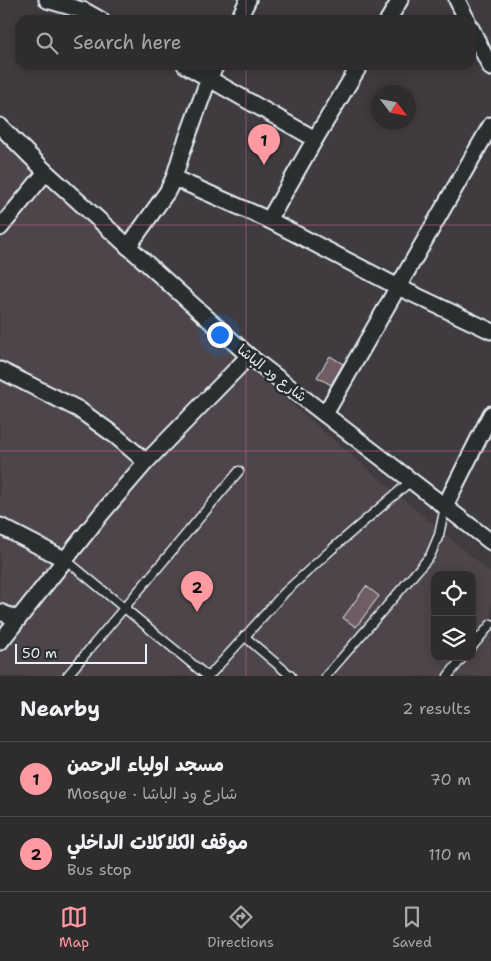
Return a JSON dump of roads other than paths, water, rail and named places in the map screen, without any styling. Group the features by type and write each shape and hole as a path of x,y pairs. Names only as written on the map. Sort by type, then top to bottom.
{"street":[{"path":"47,0 88,6"},
{"path":"240,15 248,0"},
{"path":"391,15 400,0"},
{"path":"457,0 464,15"},
{"path":"476,38 491,68"},
{"path":"269,220 357,70"},
{"path":"128,247 167,192 174,178 212,72 315,139"},
{"path":"325,414 491,125"},
{"name":"شارع ود الباشا","path":"0,126 46,172 249,356 491,542"},
{"path":"0,228 46,172"},
{"path":"174,178 269,220 398,287 491,332"},
{"path":"0,642 102,513 146,462 249,356"},
{"path":"0,370 78,409 117,437 146,462"},
{"path":"445,506 491,414"},
{"path":"0,526 66,560"},
{"path":"0,612 18,619"}],"lane":[{"path":"67,676 239,471"},
{"path":"66,560 208,676 285,592 412,480"},
{"path":"326,676 430,556 439,535 445,506"},
{"path":"476,642 491,624"},
{"path":"244,636 291,676"},
{"path":"448,676 460,661"}],"place":[{"name":"مسجد اولياء الرحمن","path":"264,165"},
{"name":"موقف الكلاكلات الداخلي","path":"197,612"}]}
